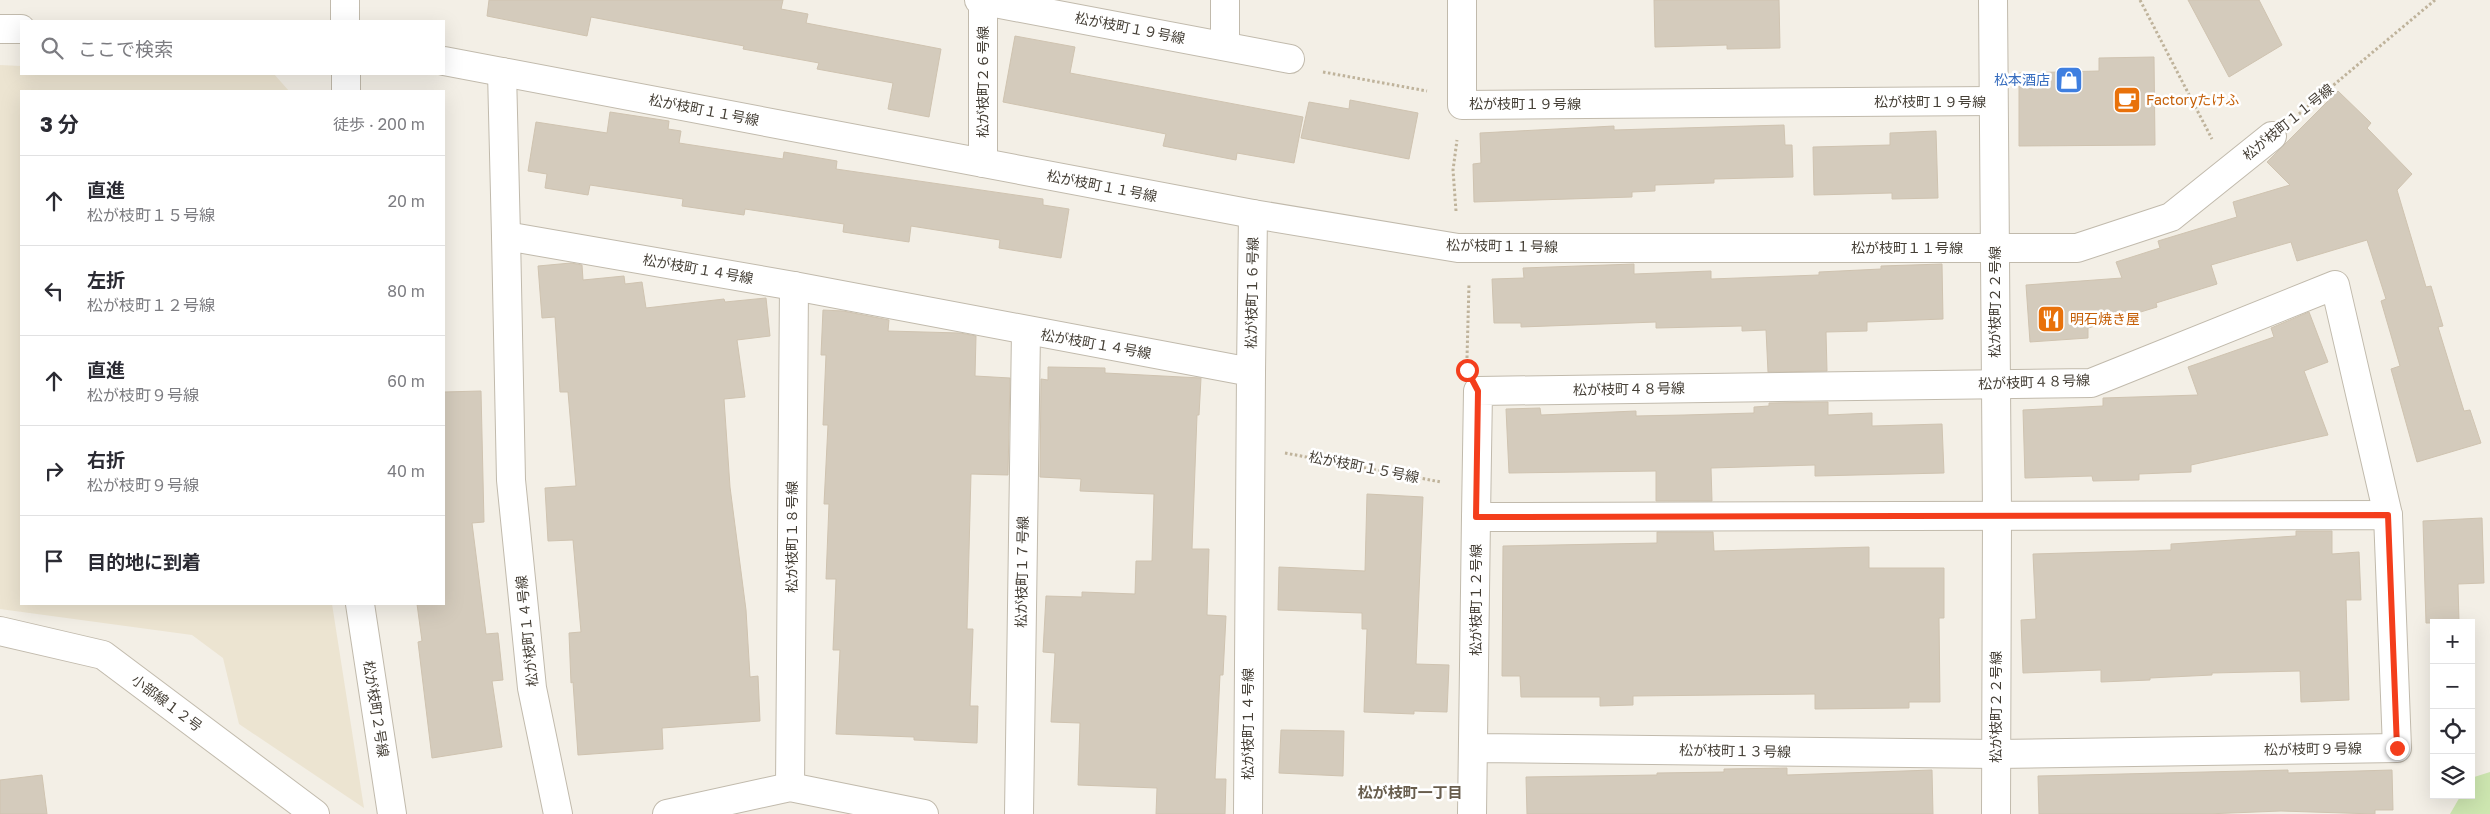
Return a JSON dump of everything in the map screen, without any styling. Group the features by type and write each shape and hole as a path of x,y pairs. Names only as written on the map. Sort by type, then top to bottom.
{"street":[{"path":"345,0 345,20"},
{"name":"松が枝町１９号線","path":"979,0 1290,59"},
{"name":"松が枝町２６号線","path":"983,0 983,163"},
{"path":"1225,0 1225,46"},
{"path":"1462,0 1462,105"},
{"name":"松が枝町２２号線","path":"1993,0 1997,515 1996,814"},
{"path":"0,29 20,30"},
{"name":"松が枝町１１号線","path":"445,61 1254,214 1458,248 2077,248 2170,217 2272,136"},
{"name":"松が枝町１４号線","path":"502,72 511,480 532,688 558,814"},
{"path":"346,75 346,90"},
{"name":"松が枝町１９号線","path":"1462,105 1993,101"},
{"name":"松が枝町１６号線","path":"1251,372 1254,214"},
{"name":"松が枝町１４号線","path":"506,236 794,286 1251,372 1248,814"},
{"name":"松が枝町４８号線","path":"1478,391 2091,383 2335,285 2388,515"},
{"name":"松が枝町１８号線","path":"790,788 794,286"},
{"name":"松が枝町１７号線","path":"1018,814 1026,331"},
{"path":"1478,391 1476,517 2388,515"},
{"name":"松が枝町９号線","path":"1996,754 2397,748 2388,515"},
{"name":"松が枝町１２号線","path":"1472,814 1475,748 1476,517"},
{"name":"松が枝町２号線","path":"360,605 392,814"},
{"name":"小部線１２号","path":"0,631 103,655 315,814"},
{"name":"松が枝町１３号線","path":"1475,748 1996,754"},
{"path":"667,814 790,788 924,814"}],"path":[{"path":"2140,0 2228,170"},
{"name":"松が枝町１１号線","path":"2272,136 2434,0"},
{"name":"松が枝町１９号線","path":"1290,59 1308,69 1443,94 1462,105"},
{"path":"1462,105 1453,170 1458,248 1470,268 1467,370 1478,391"},
{"name":"松が枝町１５号線","path":"1250,446 1477,488"}],"shaded area":[{"path":"0,65 20,66 20,75 275,75 288,90 20,90 20,605 332,605 364,808 239,724 223,658 192,635 0,609"}],"green space":[{"path":"2490,772 2490,814 2450,814 2459,799 2475,799 2475,777"}],"building":[{"path":"489,0 783,0 781,9 808,14 806,23 941,49 929,117 888,109 893,83 817,69 819,63 743,49 744,46 591,17 587,36 487,16"},
{"path":"1654,0 1779,0 1780,48 1727,49 1727,45 1655,47"},
{"path":"2188,0 2259,0 2282,45 2229,77"},
{"path":"1015,36 1075,47 1070,73 1303,117 1294,163 1237,153 1236,160 1163,146 1166,134 1003,102"},
{"path":"2154,57 2155,145 2019,146 2019,73 2099,71 2099,58"},
{"path":"2338,91 2371,123 2367,128 2412,174 2397,190 2426,287 2431,286 2443,326 2438,327 2464,411 2470,410 2481,443 2417,462 2391,369 2400,366 2381,301 2386,299 2367,240 2297,261 2291,242 2211,265 2217,284 2156,303 2157,307 2088,328 2088,338 2030,342 2026,285 2122,278 2116,262 2160,248 2158,241 2237,217 2233,202 2290,185 2267,162"},
{"path":"1350,100 1418,113 1409,159 1301,138 1309,102 1349,109"},
{"path":"610,112 669,121 668,129 681,131 679,143 783,159 784,152 837,161 836,169 1043,199 1043,205 1069,209 1061,258 999,248 1000,240 911,226 909,242 843,232 844,224 745,209 744,215 682,206 683,199 590,185 588,195 545,188 547,174 528,171 536,122 607,133"},
{"path":"1784,125 1785,145 1792,145 1793,177 1714,179 1714,183 1655,185 1655,191 1632,192 1632,197 1474,202 1473,164 1481,163 1480,133 1614,126 1614,130"},
{"path":"1936,131 1938,198 1892,199 1892,193 1814,195 1813,147 1890,145 1890,133"},
{"path":"571,263 582,265 583,280 624,276 625,284 642,282 646,308 724,299 725,302 766,298 770,336 737,340 745,397 724,399 730,487 746,610 750,677 758,676 760,721 662,728 663,749 578,755 573,682 571,683 569,633 581,632 573,540 548,541 545,488 576,486 568,392 560,392 555,317 542,318 538,266"},
{"path":"1634,264 1634,274 1711,271 1711,279 1819,275 1819,272 1881,269 1881,266 1942,264 1943,319 1867,322 1867,331 1826,332 1827,371 1768,372 1766,330 1742,331 1742,326 1656,328 1656,322 1521,327 1521,323 1494,323 1492,279 1524,278 1523,268"},
{"path":"823,310 843,311 889,320 888,331 960,333 976,336 975,376 1010,378 1008,475 971,474 967,629 973,629 970,706 978,706 977,743 914,740 914,737 836,734 840,650 833,650 836,579 826,579 829,504 824,504 828,425 823,425 826,355 821,355"},
{"path":"2309,312 2328,362 2304,371 2328,435 2191,465 2191,472 2139,474 2139,480 2093,481 2092,476 2025,478 2023,410 2103,406 2103,398 2198,395 2188,367 2274,337 2271,328"},
{"path":"1048,367 1105,368 1105,373 1201,378 1199,415 1197,415 1192,549 1209,549 1207,615 1226,616 1223,675 1220,675 1215,779 1226,779 1225,814 1156,814 1157,788 1078,785 1080,723 1051,722 1055,653 1043,652 1046,596 1082,597 1082,592 1135,594 1136,561 1152,561 1154,494 1080,491 1081,479 1040,477 1041,379 1048,380"},
{"path":"481,391 484,522 472,523 486,634 498,633 503,680 492,681 502,747 432,758 418,642 422,641 417,605 445,605 445,392"},
{"path":"1828,402 1828,415 1872,413 1872,426 1942,424 1944,473 1815,476 1815,465 1711,468 1712,501 1656,501 1656,471 1509,473 1506,409 1540,408 1541,415 1636,411 1636,416 1684,415 1754,413 1754,407 1769,406 1769,403"},
{"path":"1367,494 1423,497 1416,664 1449,665 1447,712 1414,711 1414,714 1364,712 1367,629 1362,629 1362,613 1278,610 1279,567 1365,571"},
{"path":"2482,518 2484,583 2458,584 2459,619 2430,619 2430,623 2426,623 2423,521"},
{"path":"2296,531 2332,531 2332,554 2359,552 2361,600 2346,600 2349,700 2301,702 2300,671 2212,673 2212,675 2101,682 2101,670 2023,673 2021,620 2036,619 2033,554 2171,550 2171,544 2296,536"},
{"path":"1657,532 1713,532 1714,551 1869,547 1869,568 1944,568 1944,618 1939,618 1940,702 1909,702 1909,708 1815,709 1815,694 1633,696 1633,705 1600,706 1600,697 1521,697 1520,676 1502,676 1503,546 1657,543"},
{"path":"1281,730 1344,731 1343,776 1279,773"},
{"path":"1787,768 1787,775 1932,770 1933,814 1527,814 1526,777 1657,775 1657,773 1724,772 1724,769"},
{"path":"2288,770 2288,773 2392,770 2393,810 2375,810 2375,814 2281,811 2206,814 2039,814 2038,776"},
{"path":"42,775 47,814 0,814 0,780"}],"place":[{"name":"松本酒店","path":"2069,80"},
{"name":"Factoryたけふ","path":"2127,100"},
{"name":"明石焼き屋","path":"2051,319"}],"district":[{"name":"松が枝町一丁目","path":"1410,793"}],"route":[{"path":"1467,370 1478,391 1476,517 2388,515 2397,748"}]}
